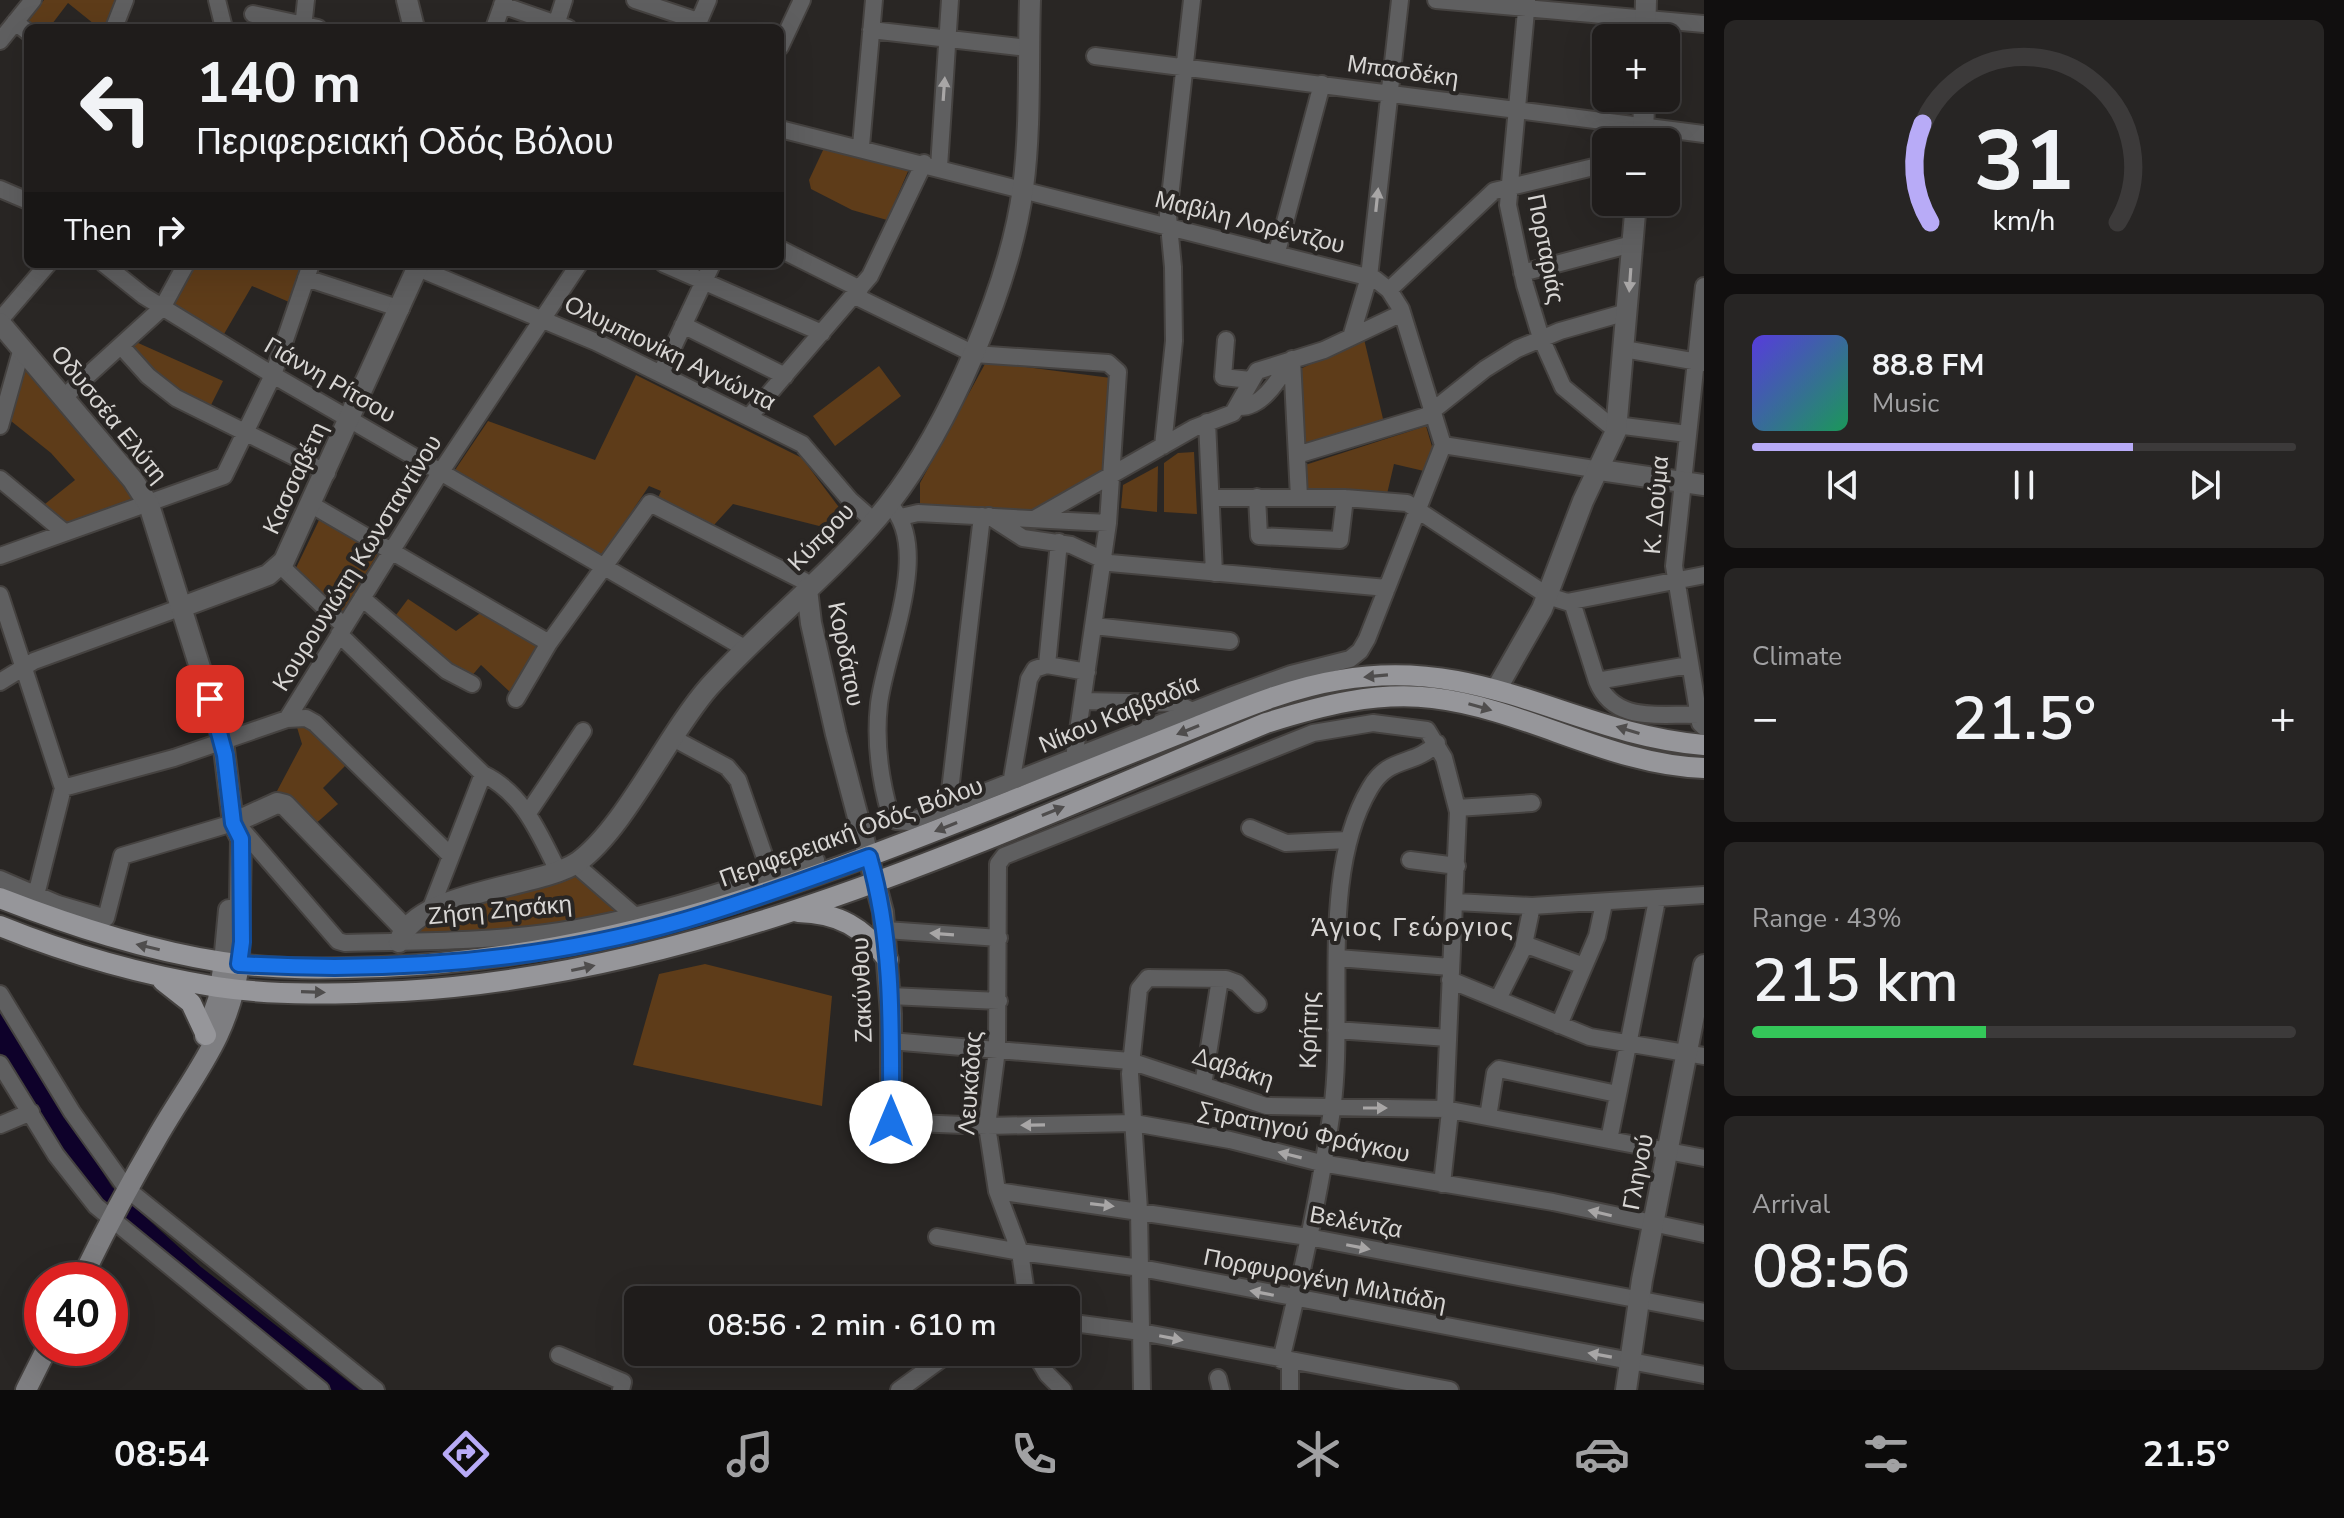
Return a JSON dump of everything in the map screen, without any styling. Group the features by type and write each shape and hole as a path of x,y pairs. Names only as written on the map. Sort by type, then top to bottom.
{"main road":[{"name":"Περιφερειακή Οδός Βόλου","path":"0,898 124,942 232,963 341,969 508,958 686,920 869,857 1299,689 1340,680 1397,674 1441,676 1497,688 1655,738 1704,745"},
{"path":"0,926 153,974 228,988 363,993 485,985 650,954 790,911 876,881 1266,723 1320,706 1357,700 1431,697 1468,704 1641,758 1704,768"},
{"path":"790,911 823,914 850,922 866,934 888,960"},
{"path":"90,1262 127,1189 189,1082 215,1046 232,963"},
{"path":"153,974 188,999 206,1035"},
{"path":"189,1082 228,988"},
{"path":"26,1390 38,1366"}],"street":[{"path":"0,41 22,27 33,0"},
{"path":"116,24 125,0"},
{"path":"217,0 223,24"},
{"path":"306,0 308,24"},
{"path":"407,0 410,24"},
{"path":"560,24 564,0"},
{"path":"635,0 695,24"},
{"path":"697,24 708,0"},
{"path":"784,38 802,0"},
{"path":"861,146 874,0"},
{"path":"749,417 858,293 931,165 950,0"},
{"name":"Κύπρου","path":"566,867 615,821 700,698 874,521 895,510 974,354 1004,267 1023,192 1030,0"},
{"path":"1163,446 1174,341 1173,267 1168,225 1192,0"},
{"path":"1351,337 1369,277 1400,0"},
{"path":"1436,0 1527,5 1704,24"},
{"path":"495,24 503,3 552,24"},
{"name":"Πορταριάς","path":"1527,5 1509,212 1522,273 1541,338 1563,387 1617,428"},
{"path":"253,14 295,24"},
{"path":"871,30 1028,48"},
{"name":"Μπασδέκη","path":"1095,56 1388,93 1612,128"},
{"path":"1277,252 1322,84"},
{"name":"Μαβίλη Λορέντζου","path":"784,130 861,146 1023,192 1168,225 1369,277 1389,290 1402,313 1443,445"},
{"name":"Μπασδέκη","path":"1680,134 1704,134"},
{"path":"1389,290 1490,194 1592,167"},
{"path":"0,189 24,196"},
{"path":"1497,688 1548,596 1583,501 1617,428 1635,216"},
{"path":"1522,273 1632,244"},
{"path":"784,251 974,354 1108,363 1115,367 1118,378 1108,523 1074,758"},
{"path":"0,322 45,268"},
{"name":"Γιάννη Ρίτσου","path":"109,268 162,308 273,375 746,649"},
{"path":"64,397 162,308 184,268"},
{"name":"Κασσαβέτη","path":"0,682 23,666 268,575 281,566 327,473 417,268"},
{"name":"Ολυμπιονίκη Αγνώντα","path":"423,268 544,318 661,373 809,450 850,500 874,521"},
{"name":"Κουρουνιώτη Κωνσταντίνου","path":"63,788 287,719 440,473 576,268"},
{"path":"674,268 822,333"},
{"path":"661,373 710,268"},
{"path":"0,556 224,476 273,375 308,271 401,309"},
{"name":"Κ. Δούμα","path":"1702,723 1674,580 1687,434 1700,362 1704,286"},
{"path":"1297,455 1431,414 1495,362 1541,338 1627,312"},
{"path":"1036,518 1207,422 1231,414 1239,407 1257,371 1351,337 1402,313"},
{"name":"Οδυσσέα Ελύτη","path":"0,322 133,480 149,505 223,741 233,823 227,843 232,963"},
{"path":"683,325 785,376"},
{"path":"1226,340 1223,377 1250,380"},
{"path":"121,346 148,376 176,398 327,473"},
{"path":"0,426 22,348"},
{"path":"1624,349 1700,362"},
{"path":"1239,407 1250,406 1262,397 1292,359"},
{"path":"1292,359 1299,497"},
{"path":"1207,422 1214,573"},
{"path":"1617,428 1687,434"},
{"path":"986,516 1023,538 1059,542 1102,560 1387,588 1443,445 1704,485"},
{"path":"0,479 64,532"},
{"path":"1257,497 1259,536 1340,540 1345,498"},
{"path":"1211,498 1345,498 1407,503 1548,596 1572,602 1704,575"},
{"name":"Κορδάτου","path":"604,567 650,503 804,581 816,651 869,857"},
{"path":"312,505 549,643"},
{"path":"895,510 1108,523"},
{"name":"Νίκου Καββαδία","path":"895,510 906,545 905,582 883,679 877,729 887,801 896,821 915,821 1291,674 1350,659 1360,651 1387,588"},
{"path":"948,808 986,516"},
{"path":"1047,665 1059,542"},
{"path":"281,566 483,774 504,785 566,867 635,916"},
{"path":"516,699 549,643 604,567"},
{"path":"0,595 63,788 36,895"},
{"path":"362,598 447,671 472,684"},
{"path":"1572,602 1597,681 1608,701 1622,711 1702,723"},
{"path":"1094,626 1230,641"},
{"path":"1011,784 1029,679 1035,669 1047,665 1087,672"},
{"path":"1597,681 1689,665"},
{"path":"1083,701 1176,703 1192,711"},
{"path":"287,719 306,718 315,723 451,856"},
{"name":"Λευκάδας","path":"1025,1286 1020,1252 997,1191 987,1126 997,1050 998,864 1013,852 1313,733 1356,725 1410,726 1427,730 1437,743"},
{"path":"528,813 583,731"},
{"path":"671,737 727,767 738,780 771,875"},
{"path":"1437,743 1450,773 1457,808 1448,1110 1442,1184"},
{"name":"Κρήτης","path":"1290,1390 1285,1360 1332,1108 1338,958 1348,840 1360,806 1381,773 1399,761 1424,756 1437,743"},
{"path":"429,913 483,774"},
{"path":"0,879 36,895 106,918 122,856 233,823 277,803 285,805 402,935 429,913 487,889 566,867"},
{"path":"1457,808 1532,803"},
{"name":"Ζήση Ζησάκη","path":"233,823 338,941 402,935 524,936 635,916 816,860"},
{"path":"1250,828 1286,843 1348,840"},
{"name":"Ζακύνθου","path":"869,857 886,930 891,1122"},
{"path":"1410,860 1457,866"},
{"path":"1456,902 1532,906 1704,895"},
{"path":"1609,1140 1657,900"},
{"path":"1559,1025 1597,936 1604,903"},
{"path":"1498,999 1524,944 1532,906"},
{"path":"886,930 999,938"},
{"path":"1524,944 1584,966"},
{"path":"1338,958 1450,974 1559,1025 1628,1045 1696,1055"},
{"name":"Γληνού","path":"1626,1390 1669,1152 1696,1055 1704,965"},
{"path":"1142,1390 1139,1210 1130,1061 1142,982 1152,977 1220,979 1237,983 1258,1004"},
{"path":"1203,1085 1220,979"},
{"path":"0,994 72,1112 127,1189 376,1390"},
{"path":"890,996 999,1001"},
{"path":"1336,1030 1448,1038"},
{"name":"Δαβάκη","path":"890,1041 1130,1061 1266,1106 1448,1110 1704,1158"},
{"path":"0,1064 56,1155 110,1220 321,1390"},
{"path":"1488,1117 1497,1069 1617,1094"},
{"path":"0,1125 31,1112"},
{"name":"Στρατηγού Φράγκου","path":"891,1122 987,1126 1134,1123 1230,1140 1321,1163 1553,1202 1704,1234"},
{"name":"Βελέντζα","path":"997,1191 1308,1237 1704,1312"},
{"name":"Πορφυρογένη Μιλτιάδη","path":"937,1237 1141,1268 1704,1375"},
{"path":"1080,1324 1141,1332 1450,1390"},
{"path":"559,1355 623,1382 621,1390"},
{"path":"899,1390 932,1366"},
{"path":"1042,1366 1063,1390"}],"shaded area":[{"path":"44,0 121,0 112,24 94,24 68,3 52,24 32,24 28,20"},
{"path":"824,148 909,169 887,220 852,210 811,189 809,180"},
{"path":"194,268 302,268 289,302 252,286 224,334 173,305"},
{"path":"1364,339 1384,423 1304,447 1300,369"},
{"path":"136,342 223,381 209,409 180,396 129,350"},
{"path":"23,359 137,499 69,526 45,504 75,480 51,453 6,417"},
{"path":"986,362 1111,378 1105,473 1035,514 920,508 920,483"},
{"path":"879,366 901,396 835,446 813,416"},
{"path":"636,375 802,458 841,510 827,528 733,504 714,525 658,498 661,491 649,486 602,556 455,470 488,421 595,460"},
{"path":"1426,426 1433,450 1424,471 1394,464 1387,494 1305,490 1305,465"},
{"path":"1194,452 1197,514 1164,512 1164,463 1178,453"},
{"path":"1158,466 1157,512 1121,508 1123,485"},
{"path":"320,518 379,552 341,614 295,570"},
{"path":"408,599 456,631 483,611 539,642 536,648 539,652 511,693 481,665 470,678 393,619"},
{"path":"296,724 309,724 349,762 323,788 338,804 313,826 277,791 302,744"},
{"path":"575,876 594,886 625,914 574,926 417,937 416,932 471,902 513,887"},
{"path":"705,964 832,996 822,1106 633,1065 659,974"},
{"path":"0,1011 112,1187 201,1267 359,1390 332,1390 98,1204 0,1053"}],"district":[{"name":"Άγιος Γεώργιος","path":"1413,927"}],"route":[{"path":"210,699 223,741 233,823 241,839 242,942 239,964 341,969 508,958 686,920 869,857 886,930 891,1014 891,1122"}]}
